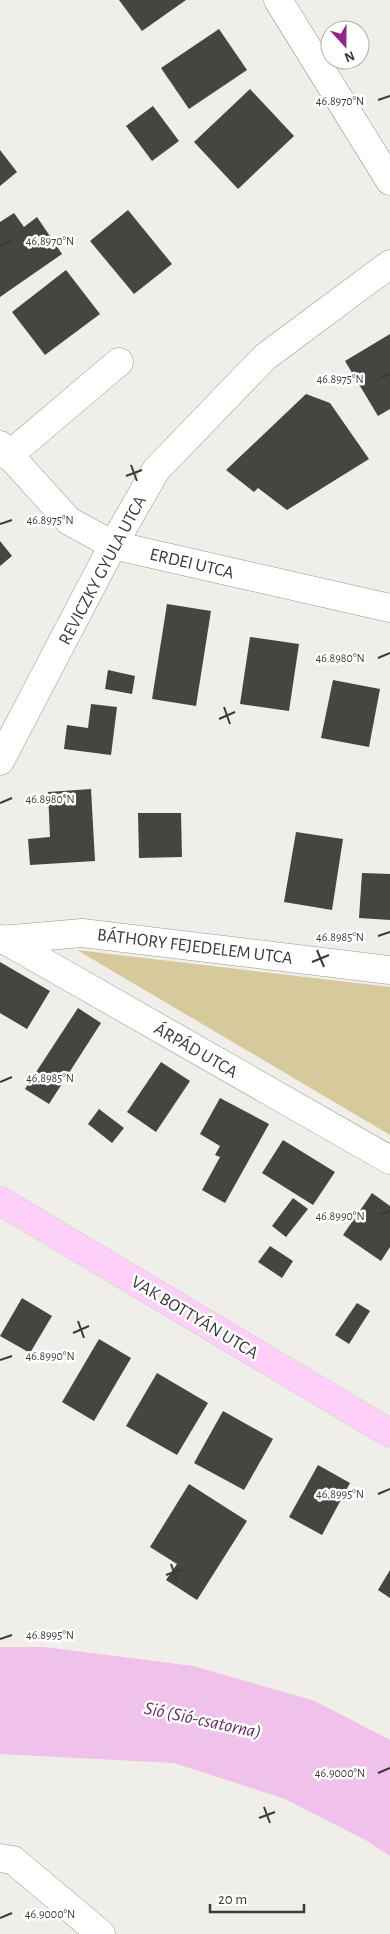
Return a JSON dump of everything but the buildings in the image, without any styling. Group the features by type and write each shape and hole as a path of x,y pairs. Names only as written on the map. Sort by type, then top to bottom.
{"main road":[{"name":"VAK BOTTYÁN UTCA","path":"0,1201 390,1434"}],"street":[{"path":"278,0 390,181"},
{"name":"REVICZKY GYULA UTCA","path":"0,761 113,545 156,470 265,357 390,264"},
{"path":"4,451 118,362"},
{"name":"ERDEI UTCA","path":"4,451 69,521 113,545 390,608"},
{"name":"BÁTHORY FEJEDELEM UTCA","path":"1,940 82,933 390,970"},
{"name":"ÁRPÁD UTCA","path":"1,940 390,1160"},
{"path":"0,1858 13,1860 101,1934"}],"shaded area":[{"path":"77,950 390,987 390,1135"}],"water":[{"name":"Sió (Sió-csatorna)","path":"0,1647 44,1647 193,1666 315,1701 390,1740 390,1856 367,1841 285,1799 174,1763 0,1754"}]}
